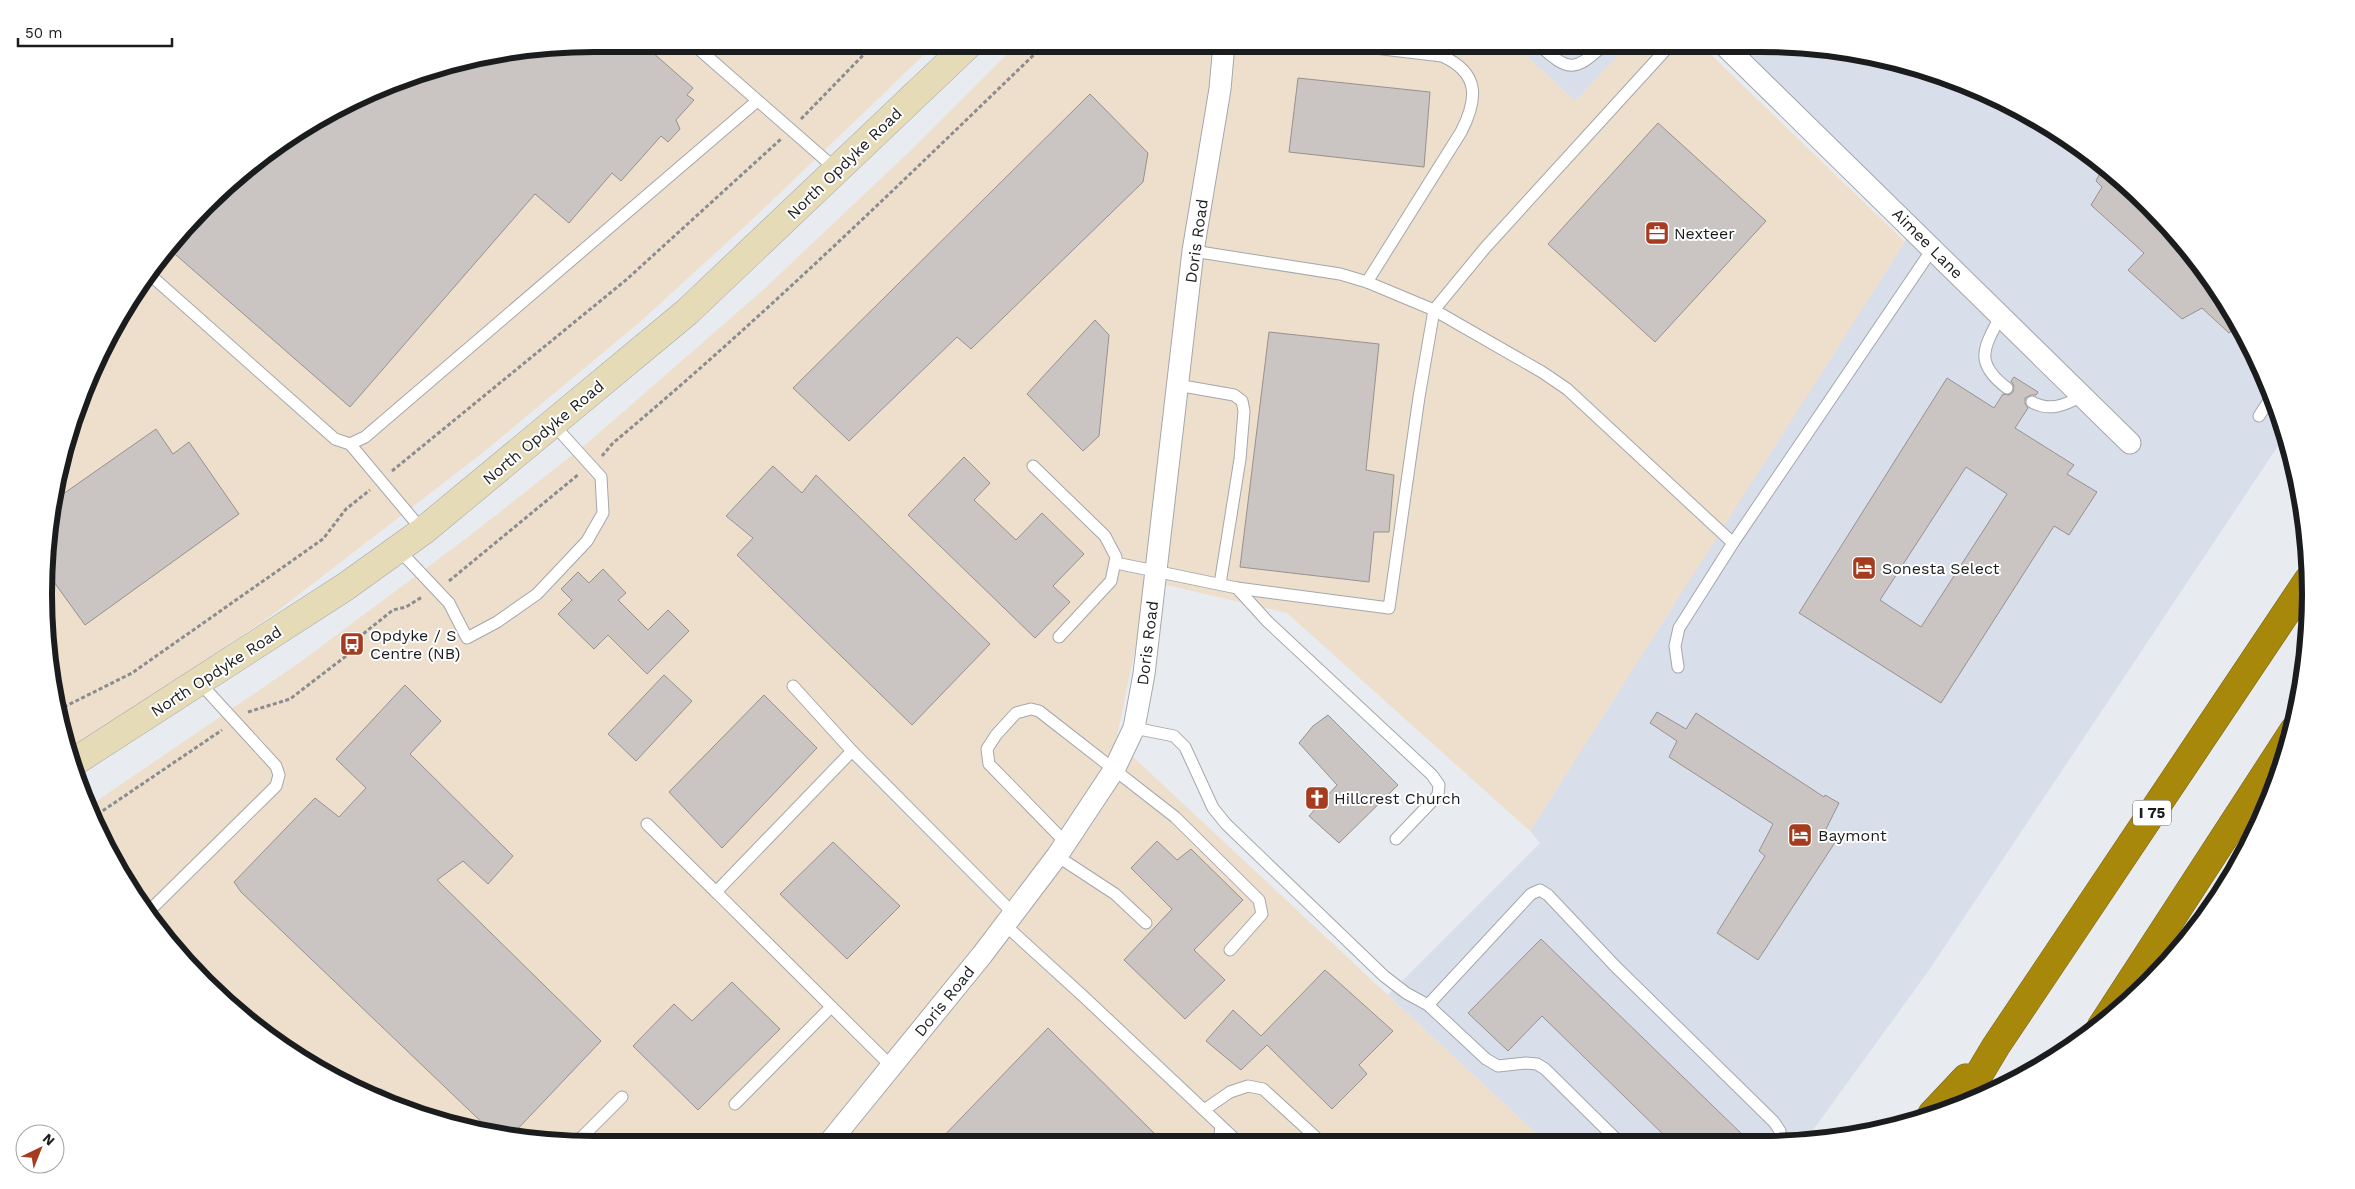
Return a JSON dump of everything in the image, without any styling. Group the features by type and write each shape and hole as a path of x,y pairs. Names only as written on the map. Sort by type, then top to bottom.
{"highway":[{"name":"I 75","path":"1966,1096 1996,1046 2302,589"},
{"path":"2116,1003 2278,754"},
{"path":"1939,1106 1996,1046"}],"main road":[{"name":"North Opdyke Road","path":"78,759 345,588 397,548 423,531 687,312 961,52"}],"street":[{"name":"Doris Road","path":"834,1136 982,955 1061,849 1114,770 1134,728 1144,674 1193,251 1220,89 1223,52"},
{"name":"Aimee Lane","path":"1731,52 2130,443"}],"lane":[{"path":"702,52 837,170"},
{"path":"1367,282 1461,132 1467,121 1474,90 1468,74 1457,63 1442,56 1408,52"},
{"path":"1554,52 1564,65 1574,66 1585,62 1596,52"},
{"path":"1116,563 1237,588 1389,608 1419,397 1434,310 1485,248 1664,52"},
{"path":"350,444 365,437 757,101"},
{"path":"1678,667 1675,646 1679,628 1733,543 1933,248"},
{"path":"1193,251 1340,274 1367,282 1434,310 1542,372 1567,389 1733,543"},
{"path":"155,279 335,439 350,444 423,531"},
{"path":"2001,315 1984,353 1986,366 1989,371 2007,388"},
{"path":"1177,386 1234,395 1242,401 1244,411 1240,459 1220,584"},
{"path":"2032,402 2048,408 2065,405 2082,396"},
{"path":"2259,416 2267,403"},
{"path":"397,548 449,604 467,638 497,622 537,594 587,541 603,513 601,477 553,424"},
{"path":"1033,466 1105,536 1116,557 1111,581 1059,637"},
{"path":"1237,588 1268,622 1432,775 1440,785 1438,795 1396,839"},
{"path":"153,907 276,786 279,775 276,766 199,682"},
{"path":"793,686 1009,919 1078,990 1231,1136"},
{"path":"1146,923 1115,894 1061,849 989,764 987,749 996,735 1016,714 1031,709 1039,711 1175,818 1259,900 1262,914 1230,950"},
{"path":"1134,728 1174,736 1185,747 1213,808 1226,824 1384,976 1406,993 1428,1005 1486,1060 1498,1066 1526,1062 1537,1064 1545,1069 1613,1136"},
{"path":"716,892 852,751"},
{"path":"647,824 891,1066"},
{"path":"1428,1005 1531,894 1540,890 1548,895 1615,966 1774,1122 1780,1131 1780,1135"},
{"path":"735,1104 831,1007"},
{"path":"1204,1110 1230,1092 1248,1086 1263,1089 1314,1136"},
{"path":"583,1136 622,1097"},
{"path":"1220,1136 1221,1127"}],"path":[{"path":"65,707 132,673 323,539 346,509 626,280 791,130 866,52"},
{"path":"604,454 613,443 708,364 824,256 945,139 978,111 1036,52"},
{"path":"449,582 576,476"},
{"path":"249,712 290,699 350,653 363,634 393,610 406,607 423,596"},
{"path":"99,813 221,731"}],"shaded area":[{"path":"594,52 927,52 757,215 641,321 481,454 276,612 140,705 74,747 57,665 52,594 57,524 63,489 81,420 108,355 125,323 144,293 187,237 237,187 293,144 355,108 420,81 489,63 524,57"},
{"path":"1009,52 1522,52 1575,101 1621,52 1708,52 1905,242 1530,831 1287,613 1149,581 1116,741 1539,1136 594,1136 524,1132 489,1126 420,1108 387,1095 323,1064 293,1045 237,1002 211,978 187,952 144,896 125,866 94,803 299,663 468,537 584,446 763,290 910,151"},
{"path":"1522,52 1621,52 1575,101"},
{"path":"1741,52 1831,57 1901,71 1935,81 2000,108 2062,144 2118,187 2144,211 2168,237 2211,293 2247,355 2274,420 2281,442 1927,973 1810,1134 1760,1136 1539,1136 1388,995 1540,843 1530,831 1916,223"}],"building":[{"path":"594,52 652,52 693,88 687,95 694,100 676,120 680,129 668,142 661,136 621,181 612,173 569,223 535,194 350,407 174,253 211,211 265,165 323,125 387,94 420,81 454,71 524,57"},
{"path":"1298,78 1430,92 1424,167 1289,152"},
{"path":"1090,94 1148,153 1143,182 971,349 957,337 849,441 793,388"},
{"name":"Nexteer","path":"1658,123 1766,221 1655,342 1548,244"},
{"path":"2100,173 2144,211 2168,237 2211,293 2233,330 2229,333 2202,308 2182,319 2128,270 2144,253 2091,205 2102,187 2096,181"},
{"path":"1095,320 1109,335 1099,436 1083,451 1027,394"},
{"path":"1269,332 1379,344 1366,470 1394,475 1389,532 1374,532 1369,582 1240,567"},
{"name":"Sonesta Select","path":"2014,377 2038,392 2036,395 2025,398 2028,408 2015,428 2074,465 2067,474 2097,492 2069,535 2054,526 1941,703 1799,613 1947,378 1994,408 2003,394 2009,395 2013,392 2014,386 2011,381","holes":["1966,467 2007,494 1921,627 1880,600"]},
{"path":"156,429 173,454 189,442 239,514 85,625 53,580 57,524 62,495"},
{"path":"964,457 990,483 974,500 1016,540 1042,513 1084,554 1053,586 1070,602 1035,638 908,515"},
{"path":"773,466 802,493 816,475 990,644 912,725 737,555 753,538 726,516"},
{"path":"603,569 626,593 618,600 648,630 668,610 689,631 647,674 608,635 594,649 558,614 572,600 561,589 578,572 589,583"},
{"path":"664,675 692,701 636,761 608,734"},
{"path":"405,685 441,721 410,754 513,856 488,884 463,861 437,880 601,1041 516,1131 485,1125 241,892 234,882 315,798 339,817 366,788 336,759"},
{"path":"764,695 817,748 722,848 669,792"},
{"name":"Baymont","path":"1657,712 1686,729 1696,713 1824,797 1825,795 1839,803 1824,833 1836,841 1758,960 1717,933 1765,856 1759,851 1773,824 1669,757 1677,741 1650,723"},
{"path":"1328,715 1398,785 1339,843 1309,816 1337,785 1299,743 1313,726"},
{"path":"1157,841 1177,860 1191,849 1243,900 1194,950 1225,980 1185,1019 1124,960 1172,909 1131,868"},
{"path":"833,842 900,906 847,959 780,894"},
{"path":"1541,939 1744,1136 1665,1136 1542,1016 1508,1051 1468,1013"},
{"path":"1325,970 1393,1031 1359,1065 1367,1074 1332,1109 1267,1045 1241,1070 1206,1041 1233,1010 1261,1036"},
{"path":"732,982 780,1029 698,1110 633,1046 674,1004 692,1021"},
{"path":"1048,1028 1157,1136 944,1136"}],"place":[{"name":"Nexteer","path":"1657,233"},
{"name":"Sonesta Select","path":"1864,568"},
{"name":"Opdyke / S Centre (NB)","path":"352,644"},
{"name":"Hillcrest Church","path":"1317,798"},
{"name":"Baymont","path":"1800,835"}]}
